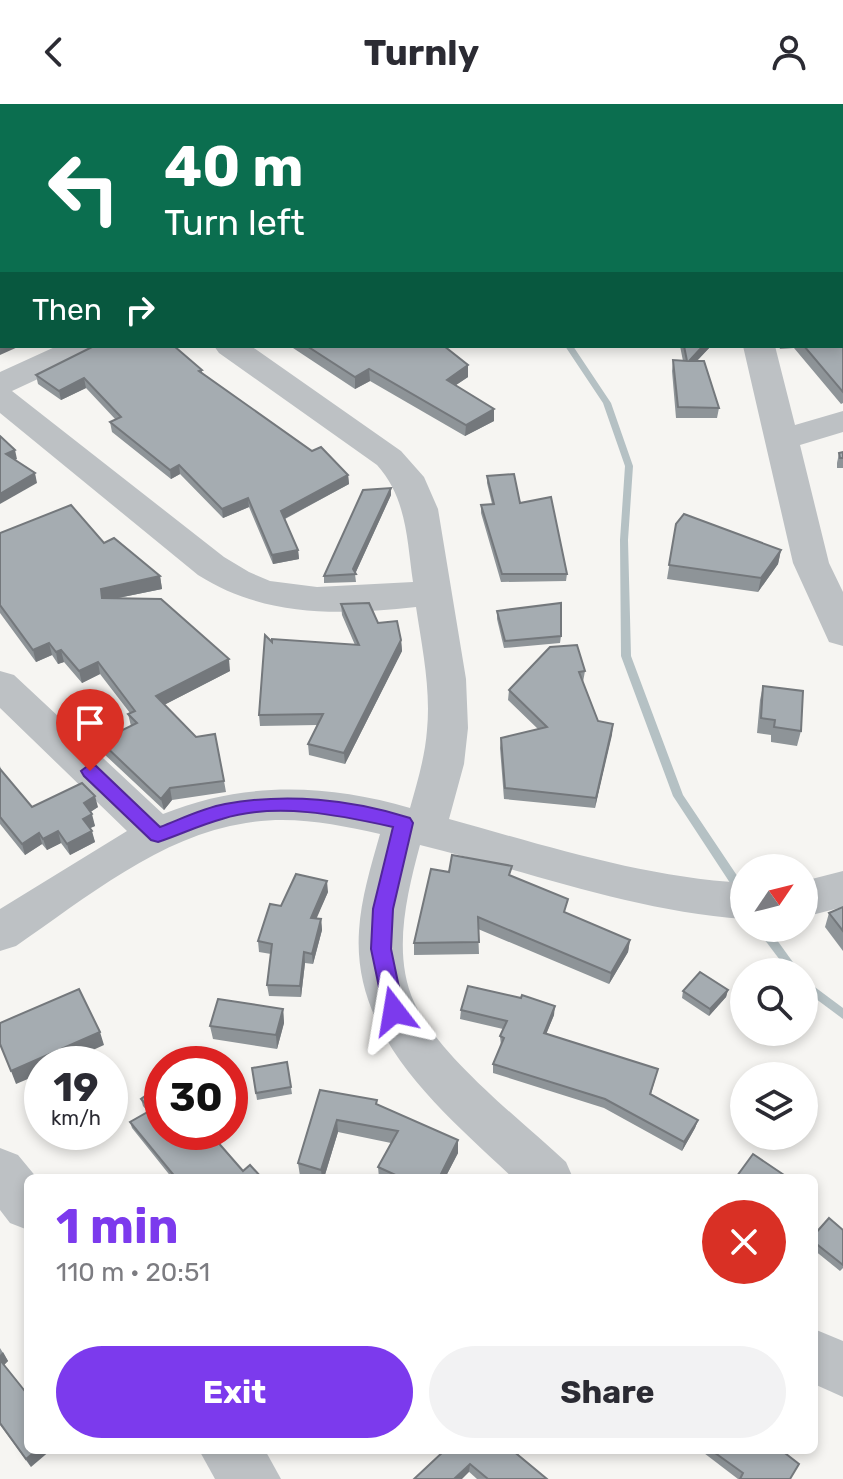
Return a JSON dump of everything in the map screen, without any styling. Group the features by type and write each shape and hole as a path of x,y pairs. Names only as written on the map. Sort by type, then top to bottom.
{"street":[{"path":"0,384 79,348"},
{"path":"233,348 371,444 401,469 420,509 449,707 443,764 414,826 383,909 381,936 386,985 394,1011 408,1035 444,1076 544,1174"},
{"path":"759,348 811,563 841,623"},
{"path":"0,397 211,566 245,587 268,594 323,600 431,593"},
{"path":"782,439 843,421"},
{"path":"0,685 158,835"},
{"path":"0,933 128,850 158,835 223,811 277,804 345,809 637,886 730,900"},
{"path":"818,895 843,889"},
{"path":"0,1171 24,1201"},
{"path":"818,1358 843,1369"},
{"path":"231,1454 252,1479"}],"building":[{"path":"90,348 176,348 202,370 199,371 312,451 321,447 348,475 281,511 298,550 272,555 248,498 222,509 179,465 170,470 110,422 121,417 84,378 59,391 36,375"},
{"path":"310,348 447,348 468,365 447,380 494,409 466,425 369,369 355,377"},
{"path":"684,348 701,348 689,361 704,361 719,408 678,407 673,360 687,361"},
{"path":"806,348 843,348 843,392"},
{"path":"0,436 15,450 6,454 35,473 0,494"},
{"path":"514,474 520,503 551,497 567,574 502,574 481,505 494,504 487,476"},
{"path":"391,488 353,569 356,574 324,576 363,490"},
{"path":"71,505 104,543 114,538 160,576 101,589 102,598 161,599 229,659 156,696 196,737 215,734 224,781 170,788 161,799 100,741 137,723 128,714 135,711 98,662 79,671 61,650 56,652 49,643 33,650 0,605 0,533"},
{"path":"684,514 781,550 761,578 669,565 676,524"},
{"path":"369,603 378,623 397,621 401,640 344,753 308,744 323,714 259,715 265,635 272,642 272,639 359,645 341,604"},
{"path":"561,603 561,636 505,641 497,611"},
{"path":"577,645 585,671 579,672 598,721 613,724 596,798 505,788 501,738 547,727 509,690 550,647"},
{"path":"763,686 803,691 801,731 774,727 775,720 761,718"},
{"path":"0,769 32,807 82,783 95,796 84,803 92,814 83,819 92,831 67,844 58,831 43,839 39,833 22,844 0,817"},
{"path":"452,855 512,866 509,875 568,899 564,912 630,940 611,973 478,917 479,942 414,943 431,869 449,872"},
{"path":"296,874 327,881 311,918 321,919 312,954 304,952 300,986 267,985 272,944 258,941 270,904 281,906"},
{"path":"843,907 843,931 829,913"},
{"path":"700,972 728,990 710,1009 683,991"},
{"path":"468,986 521,998 522,995 555,1006 544,1033 658,1069 650,1094 698,1120 684,1142 605,1099 493,1064 504,1038 500,1036 507,1021 461,1010"},
{"path":"79,989 100,1032 68,1046 24,1046 24,1065 11,1071 0,1044 0,1023"},
{"path":"218,999 283,1009 276,1035 210,1026"},
{"path":"287,1062 291,1087 256,1093 252,1068"},
{"path":"320,1090 377,1100 376,1104 458,1140 441,1174 393,1174 378,1167 398,1131 337,1120 321,1170 298,1163"},
{"path":"144,1114 144,1139 130,1122"},
{"path":"153,1150 225,1150 243,1171 250,1165 258,1174 173,1174"},
{"path":"753,1154 783,1174 738,1174"},
{"path":"829,1218 843,1230 843,1265 818,1245 818,1230"},
{"path":"0,1360 24,1390 24,1454 32,1454 26,1459 0,1423"},
{"path":"441,1454 517,1454 547,1479 488,1479 470,1464 454,1479 414,1479"},
{"path":"717,1454 786,1454 799,1464 790,1479 740,1479 743,1473"}],"waterway":[{"path":"570,348 607,403 629,466 624,540 626,656 678,796 730,874"},
{"path":"772,942 784,958"},
{"path":"818,995 843,1014"}],"route":[{"path":"90,771 158,835 223,811 277,804 345,809 404,823 383,909 381,949 386,985 394,1011"}]}
